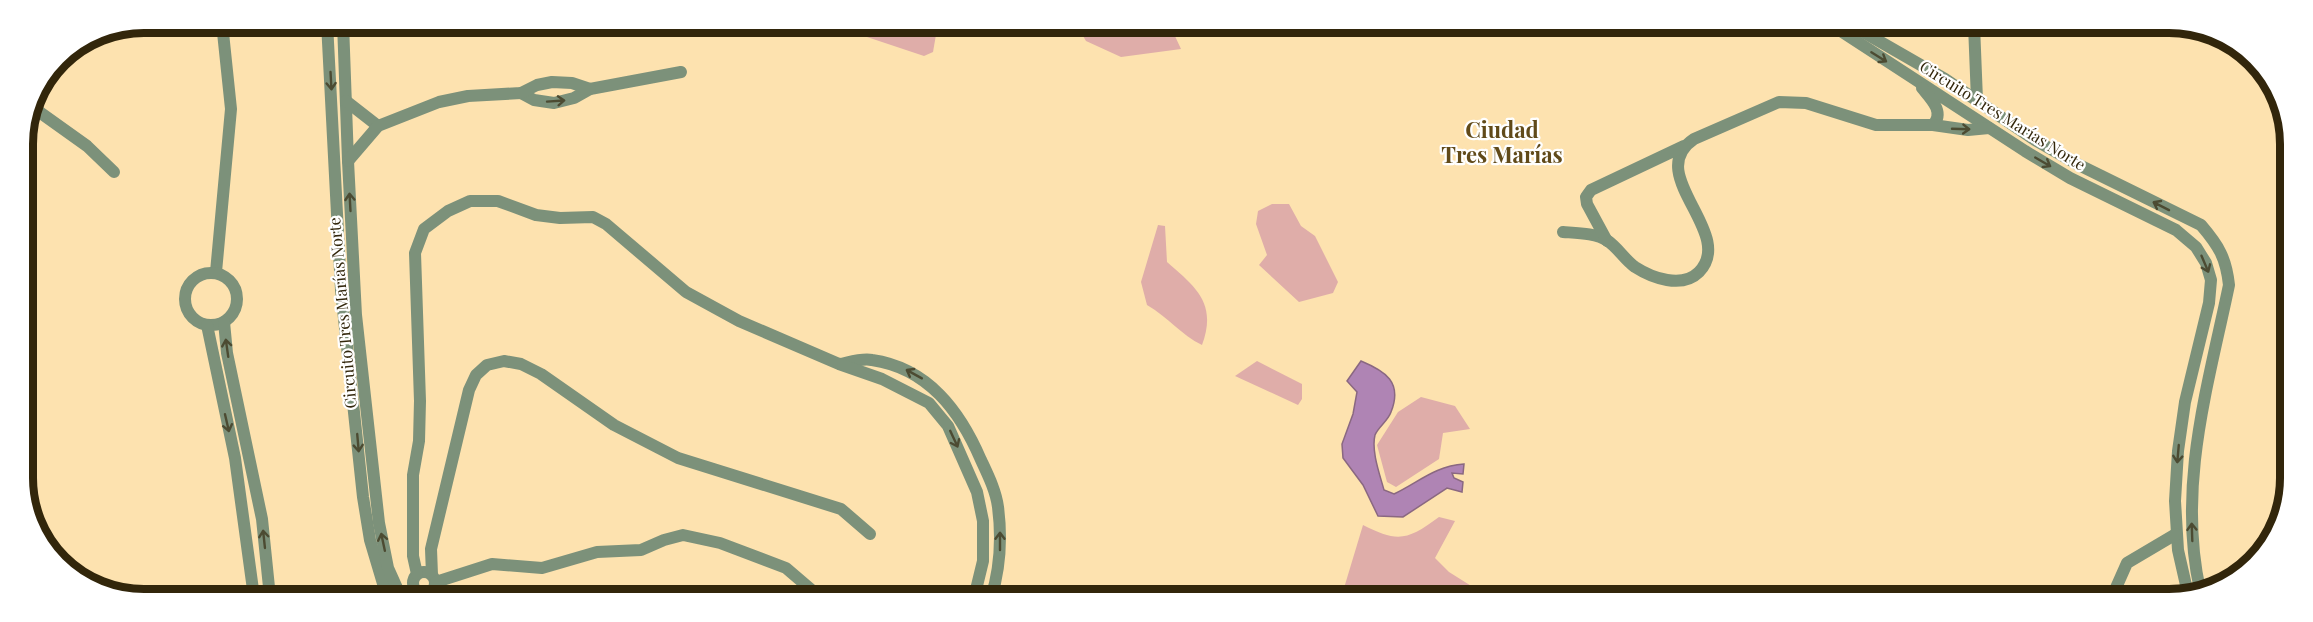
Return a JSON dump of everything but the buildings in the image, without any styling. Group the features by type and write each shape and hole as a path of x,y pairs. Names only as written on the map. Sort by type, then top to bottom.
{"street":[{"path":"216,272 231,109 223,33"},
{"name":"Circuito Tres Marías Norte","path":"327,33 340,290 363,497 370,540 385,589"},
{"name":"Circuito Tres Marías Norte","path":"344,33 348,161 356,304 373,476 388,568 397,589"},
{"name":"Circuito Tres Marías Norte","path":"1844,33 2070,178 2176,230 2196,247 2206,263 2211,280 2209,303 2178,451 2176,534 2186,587"},
{"name":"Circuito Tres Marías Norte","path":"1866,33 2079,165 2201,225 2216,242 2227,262 2229,285 2194,459 2191,503 2193,548 2199,585"},
{"path":"1974,33 1977,100"},
{"path":"521,93 534,100 554,103 574,98 590,89 681,72"},
{"path":"1916,80 1935,104 1938,120 1934,125"},
{"path":"348,161 378,126 411,112 459,98 521,93 537,85 552,82 572,83 590,89"},
{"path":"346,101 378,126"},
{"path":"1607,241 1587,204 1586,196 1591,190 1750,113 1779,102 1806,103 1876,125 1934,125 1968,130 1989,128"},
{"path":"38,111 87,146 114,172"},
{"path":"1563,232 1596,236 1607,241 1634,266 1665,280 1680,281 1697,274 1706,264 1707,234 1684,191 1680,176 1679,156 1684,146"},
{"path":"414,589 413,581 417,574 413,556 413,475 419,441 420,401 415,253 424,229 448,211 470,201 498,201 536,215 560,218 593,217 606,224 686,292 739,321 906,390 929,404 948,426 977,492 983,521 983,561 976,589"},
{"path":"216,272 228,279 237,294 235,310 224,322 207,325 195,320 186,309 184,296 189,284 200,275 216,272"},
{"path":"224,322 227,353 262,519 269,589"},
{"path":"207,325 235,458 253,589"},
{"path":"2201,335 2218,339"},
{"path":"839,364 869,359 909,371 941,393 965,426 989,478 998,505 1000,539 998,576 994,589"},
{"path":"434,589 431,549 469,390 476,375 487,365 504,361 520,364 541,374 614,425 678,458 841,509 870,534"},
{"path":"2115,589 2127,563 2176,534"},
{"path":"417,574 425,572 434,578 492,564 542,568 597,552 641,550 664,540 683,536 720,543 786,568 810,589"},
{"path":"2156,546 2178,550"}],"shaded area":[{"path":"862,33 936,33 933,52 924,56 867,37"},
{"path":"1081,33 1154,33 1156,37 1174,34 1181,49 1121,57 1086,41"},
{"path":"1272,204 1289,204 1301,226 1315,236 1338,282 1333,293 1299,302 1259,265 1267,255 1256,224 1258,211"},
{"path":"1158,225 1165,226 1167,262 1195,289 1205,308 1206,331 1202,345 1147,305 1141,282"},
{"path":"1257,361 1302,384 1302,399 1298,405 1235,376"},
{"path":"1361,361 1378,369 1390,379 1395,393 1391,412 1376,432 1374,441 1376,463 1384,490 1394,494 1436,471 1464,464 1463,474 1452,473 1454,478 1463,482 1462,492 1447,488 1403,517 1378,516 1363,485 1343,458 1342,444 1353,414 1357,392 1347,381"},
{"path":"1421,397 1455,406 1470,429 1443,433 1439,459 1396,487 1387,482 1377,445 1398,412"},
{"path":"1439,517 1455,521 1435,558 1449,572 1476,589 1344,589 1363,525 1385,535 1394,536 1411,534"}],"district":[{"name":"Ciudad Tres Marías","path":"1502,142"}]}
